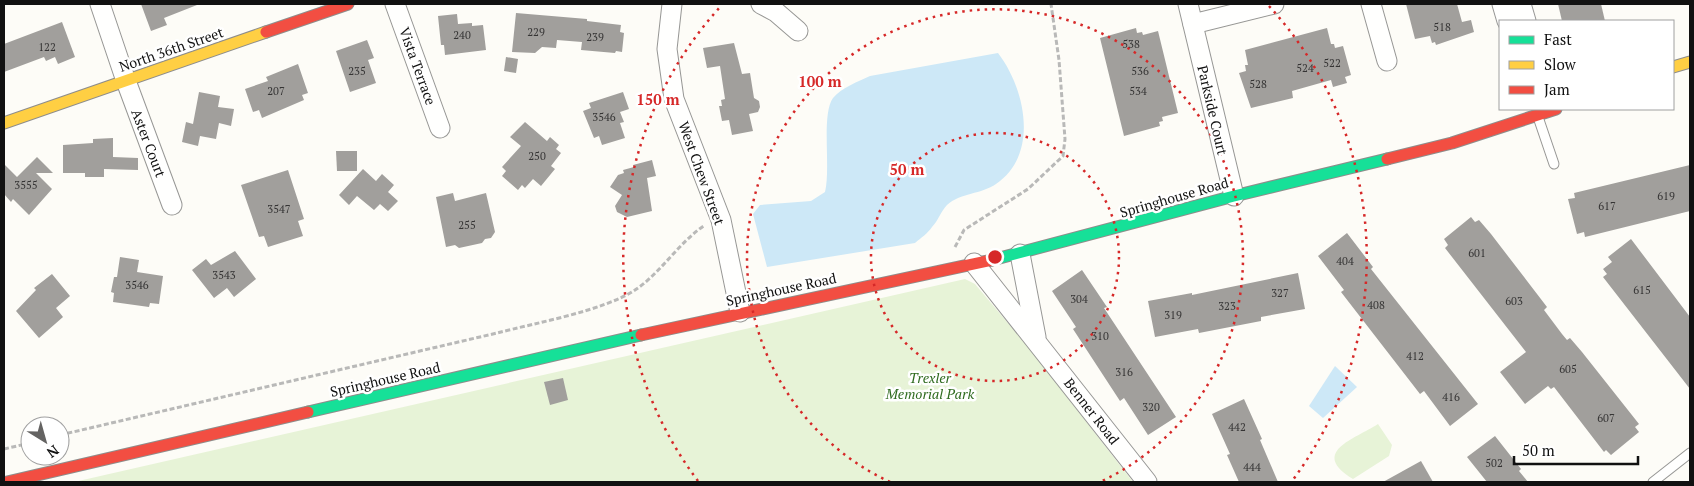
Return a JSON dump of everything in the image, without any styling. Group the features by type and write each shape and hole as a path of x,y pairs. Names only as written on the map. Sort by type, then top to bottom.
{"street":[{"name":"Aster Court","path":"100,4 126,81 172,204"},
{"name":"North 36th Street","path":"4,123 348,4"},
{"name":"Vista Terrace","path":"395,4 440,128"},
{"name":"West Chew Street","path":"672,4 667,49 674,99 721,220 740,312"},
{"path":"761,4 776,12 798,32"},
{"name":"Parkside Court","path":"1188,4 1234,196"},
{"path":"1193,24 1274,4"},
{"path":"1371,4 1387,61"},
{"path":"1502,4 1507,20"},
{"path":"1522,4 1526,20"},
{"path":"1674,67 1690,62"},
{"name":"Springhouse Road","path":"7,482 740,312 1020,254 1234,196 1425,150 1537,111"},
{"name":"Benner Road","path":"1020,254 1037,340"},
{"name":"Benner Road","path":"974,264 1037,340 1147,482"}],"lane":[{"path":"1537,111 1554,164"},
{"path":"1653,482 1690,453"}],"path":[{"path":"954,248 964,230 1028,189 1063,156 1065,139 1059,60 1051,4"},
{"path":"70,434 516,328 623,298 643,284 699,229 721,220"},
{"path":"4,449 20,445"}],"green space":[{"name":"Trexler Memorial Park","path":"965,279 975,284 1028,347 1133,482 74,482"},
{"path":"1378,424 1392,445 1389,456 1353,479 1340,470 1335,461 1336,454 1340,447 1348,441"}],"water":[{"path":"998,53 1015,84 1024,120 1023,139 1019,156 1010,171 996,184 952,201 943,210 930,229 915,243 767,267 753,214 760,205 811,201 825,192 827,182 829,106 836,94 870,76"},
{"path":"1335,366 1357,387 1323,418 1309,406"}],"building":[{"path":"141,4 197,5 164,18 167,25 151,31"},
{"path":"1406,4 1457,4 1462,22 1471,20 1474,32 1436,45 1435,42 1432,43 1430,36 1415,39"},
{"path":"1558,4 1601,4 1605,20 1562,20"},
{"path":"516,13 587,19 587,21 621,25 620,32 624,33 622,52 581,50 582,42 557,40 556,48 542,47 535,53 512,52"},
{"path":"457,14 458,24 472,23 472,26 483,25 486,50 445,55 444,45 441,45 438,16"},
{"path":"62,22 75,57 58,64 55,57 46,61 44,57 4,72 4,44"},
{"path":"1136,28 1137,33 1142,32 1143,35 1158,31 1178,113 1162,117 1163,121 1159,122 1160,126 1124,136 1100,38"},
{"path":"1327,28 1331,44 1334,44 1335,48 1343,46 1351,75 1345,77 1347,83 1333,87 1331,80 1292,91 1293,98 1251,108 1239,73 1246,71 1245,65 1248,65 1245,50"},
{"path":"367,40 374,58 368,60 376,83 350,92 336,51"},
{"path":"734,43 742,74 750,73 754,98 759,101 760,107 758,112 749,114 753,131 732,135 729,120 722,121 719,106 722,106 721,100 725,99 720,66 707,68 703,48"},
{"path":"506,57 518,59 516,73 504,71"},
{"path":"298,64 308,93 302,95 304,100 262,118 259,110 253,112 245,89 268,81 266,77"},
{"path":"199,92 220,96 218,107 234,109 231,126 219,123 216,139 200,136 198,146 182,142 186,122 193,124"},
{"path":"623,92 629,109 620,112 624,122 620,123 625,138 602,145 599,136 594,138 583,111 591,108 589,103"},
{"path":"525,122 547,141 550,137 559,145 556,149 561,153 551,166 555,169 541,186 533,179 525,188 522,185 518,190 502,176 506,171 502,167 521,146 510,137"},
{"path":"113,138 113,157 138,158 138,170 104,169 104,177 85,177 85,173 63,173 63,145 93,143 93,139"},
{"path":"336,151 357,151 357,171 337,171"},
{"path":"37,157 53,173 36,173 52,189 29,215 13,199 11,202 4,194 4,164 17,177"},
{"path":"652,160 656,176 647,178 652,211 627,217 617,212 615,206 622,195 610,187 618,175 624,173 623,170 634,167 633,165"},
{"path":"1690,165 1690,211 1585,237 1584,232 1577,234 1568,199 1575,198 1574,193"},
{"path":"363,169 376,181 382,174 394,185 388,192 398,201 388,211 380,204 374,210 357,196 349,205 339,195"},
{"path":"288,170 304,219 298,221 303,236 268,247 264,236 259,237 241,185"},
{"path":"453,193 455,201 486,193 495,232 491,238 485,239 482,243 459,248 455,245 446,247 436,197"},
{"path":"1471,217 1475,222 1479,220 1491,234 1547,307 1544,310 1562,334 1567,340 1570,338 1582,352 1639,424 1635,427 1639,432 1611,455 1606,450 1604,452 1554,387 1551,389 1548,386 1525,404 1500,372 1526,352 1445,248 1448,245 1444,239"},
{"path":"1347,233 1373,267 1371,269 1478,404 1450,426 1424,391 1420,394 1341,292 1344,290 1318,256"},
{"path":"1631,239 1690,317 1690,389 1603,277 1607,274 1603,269 1612,262 1608,257"},
{"path":"235,251 256,279 234,297 227,288 214,298 192,270 206,259 211,265"},
{"path":"120,257 139,260 137,272 163,276 159,304 150,303 149,307 113,302 114,293 111,292 114,277 117,277"},
{"path":"1082,270 1107,307 1104,308 1176,417 1148,435 1124,398 1120,401 1073,329 1076,327 1052,291"},
{"path":"1298,273 1305,309 1261,317 1261,321 1199,333 1198,329 1155,337 1148,301 1192,293 1192,295"},
{"path":"52,274 70,296 56,308 63,317 39,338 16,311 36,290 34,288"},
{"path":"563,378 568,400 550,405 544,382"},
{"path":"1244,399 1278,482 1239,482 1227,455 1230,454 1212,414"},
{"path":"1495,436 1521,469 1519,471 1528,482 1487,482 1467,457"},
{"path":"1421,461 1433,482 1383,482"}],"traffic: fast":[{"path":"992,260 1234,196 1387,159"},
{"path":"308,412 641,335"}],"traffic: slow":[{"path":"4,123 266,32"},
{"path":"1674,67 1690,62"}],"traffic: jam":[{"path":"266,32 348,4"},
{"path":"1387,159 1452,143 1553,110"},
{"path":"641,335 992,260"},
{"path":"7,482 308,412"}]}
